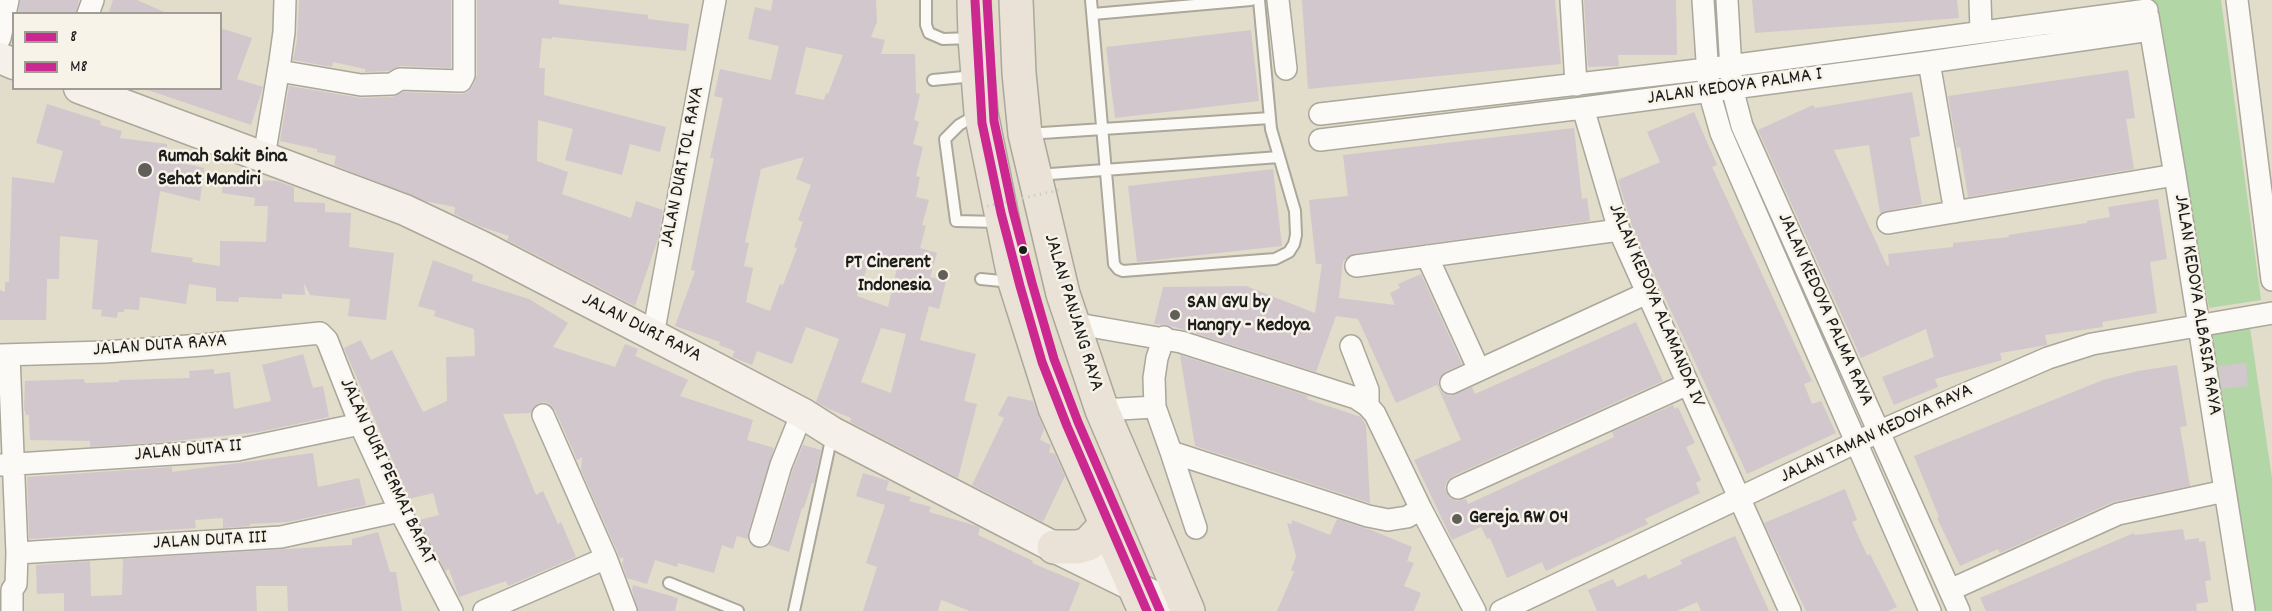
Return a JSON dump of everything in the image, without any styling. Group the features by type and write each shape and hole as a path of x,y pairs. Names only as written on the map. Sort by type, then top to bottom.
{"main road":[{"path":"974,0 977,76 994,214 1015,282 1056,408 1105,520 1164,603"},
{"name":"JALAN PANJANG RAYA","path":"1016,0 1020,84 1019,128 1040,187 1072,323 1102,410 1156,540 1164,603"},
{"path":"1054,547 1078,547 1088,544 1101,530 1105,520"},
{"path":"1156,540 1206,611"}],"street":[{"path":"0,38 8,0"},
{"path":"264,158 279,71 285,0"},
{"path":"279,71 361,85 392,84 400,79 461,81 464,75 464,0"},
{"name":"JALAN DURI TOL RAYA","path":"653,335 716,0"},
{"path":"1278,0 1286,69"},
{"path":"1571,0 1576,85"},
{"name":"JALAN KEDOYA PALMA RAYA","path":"1703,0 1709,92 1721,133 1930,611"},
{"name":"JALAN KEDOYA PALMA RAYA","path":"1727,0 1732,88 1742,126 1959,611"},
{"path":"1980,0 1981,32"},
{"path":"2236,0 2272,280"},
{"name":"JALAN KEDOYA PALMA I","path":"1320,114 1576,85 1981,32 2148,13"},
{"name":"JALAN KEDOYA PALMA I","path":"1320,140 1709,92 1929,62 2148,13"},
{"name":"JALAN KEDOYA ALBASIA RAYA","path":"2148,13 2244,610"},
{"path":"1929,62 1955,212"},
{"name":"JALAN DURI RAYA","path":"84,90 405,210 483,247 802,412 832,432 1164,603"},
{"path":"1452,99 1454,124"},
{"name":"JALAN KEDOYA ALAMANDA IV","path":"1583,108 1619,230 1790,611"},
{"path":"1888,223 2175,175"},
{"path":"1356,266 1619,230"},
{"path":"1427,256 1479,370"},
{"path":"1451,383 1647,293"},
{"name":"JALAN TAMAN KEDOYA RAYA","path":"1501,611 1878,432 2048,358 2092,344 2272,313"},
{"path":"1072,323 1164,337 1356,398 1368,406 1375,414 1421,509 1475,611"},
{"name":"JALAN DUTA RAYA","path":"5,355 202,345 320,333"},
{"name":"JALAN DURI PERMAI BARAT","path":"320,333 327,340 360,424 400,510 452,611"},
{"path":"1164,337 1157,358 1154,378 1155,407 1196,528"},
{"path":"1351,346 1368,390 1368,406"},
{"path":"5,355 7,465 17,553 16,584 8,597"},
{"path":"1458,488 1688,384"},
{"path":"1102,410 1155,407"},
{"path":"760,536 781,465 802,412"},
{"path":"543,415 606,558 626,611"},
{"name":"JALAN DUTA II","path":"7,465 237,450 360,424"},
{"path":"1171,452 1368,516 1388,520 1407,517 1421,509"},
{"path":"1950,590 2118,514 2225,491"},
{"name":"JALAN DUTA III","path":"17,553 281,537 400,510"},
{"path":"484,611 606,558"}],"lane":[{"path":"926,0 926,25 929,33 943,39 975,38"},
{"path":"987,0 994,121 1013,211 1054,359 1078,422 1164,603"},
{"path":"1091,0 1114,264 1123,271 1275,259 1289,252 1296,235 1294,211 1271,129 1259,0"},
{"path":"1093,14 1251,0"},
{"path":"933,80 977,76"},
{"path":"981,113 959,125 945,139 956,221 994,214"},
{"path":"1019,128 1103,129 1270,118"},
{"path":"1040,187 1107,170 1279,157"},
{"path":"981,279 1015,282"},
{"path":"794,611 832,432"},
{"path":"669,583 738,611"}],"path":[{"path":"994,214 1040,187"}],"green space":[{"path":"2151,0 2221,0 2261,300 2209,308"},
{"path":"2250,328 2272,478 2272,611 2240,611 2199,336"}],"building":[{"path":"20,0 79,0 76,12 18,12"},
{"path":"113,0 137,0 164,12 109,12"},
{"path":"299,0 451,0 451,68 400,66 388,71 365,72 365,69 333,62 332,67 293,60 297,40"},
{"path":"477,0 559,0 559,4 648,15 648,19 689,24 686,51 552,37 552,39 542,38 539,68 545,68 544,95 666,127 660,152 630,144 622,175 565,160 573,129 538,120 537,161 568,172 562,194 631,218 636,201 663,210 658,239 635,306 507,240 509,236 479,226 454,214 455,207 425,201 334,165 336,156 317,152 317,149 280,141 289,86 361,98 392,97 403,92 461,94 468,92 477,75"},
{"path":"773,0 876,0 877,22 871,37 885,40 881,54 915,54 916,93 920,94 914,120 919,122 913,144 923,147 916,176 920,177 916,197 929,200 922,225 926,226 920,248 937,253 930,277 946,281 939,309 929,306 920,340 976,354 964,401 977,404 958,478 850,422 851,418 816,402 839,339 806,327 792,364 757,351 752,365 732,357 735,351 719,345 720,342 675,326 695,271 691,270 714,158 710,158 723,98 714,96 720,69 771,80 779,46 748,39 755,7 771,11","holes":["806,47 843,55 824,100 795,94","804,157 796,179 811,185 798,220 803,222 794,247 797,248 770,311 746,302 753,268 744,266 749,243 745,242 761,169","871,257 898,264 888,307 857,296","881,328 906,334 891,393 861,382"]},
{"path":"1302,0 1555,0 1561,64 1308,89"},
{"path":"1584,0 1676,0 1677,55 1618,55 1619,66 1588,67"},
{"path":"1752,0 1957,0 1959,18 1755,33"},
{"path":"222,29 252,38 237,79 263,87 251,125 148,90 222,90"},
{"path":"1251,30 1259,101 1115,118 1106,47"},
{"path":"2128,70 2135,118 2126,119 2134,169 1968,197 1960,147 1957,148 1948,96"},
{"path":"1912,92 1920,136 1910,138 1922,204 1880,213 1869,145 1834,150 1887,266 1889,265 1888,254 1953,247 1953,243 2009,237 2008,235 2087,223 2087,221 2110,217 2108,207 2158,199 2167,259 2150,262 2157,313 2102,322 2103,327 2045,335 2047,345 2000,353 2002,360 1935,379 1938,387 1894,405 1882,377 1934,357 1926,329 1861,358 1758,130 1813,105 1815,108"},
{"path":"47,104 101,121 100,125 122,131 120,138 167,144 168,160 204,168 200,201 160,191 151,252 193,258 192,262 220,266 220,241 266,242 268,206 254,206 255,198 222,193 223,173 245,179 277,181 294,187 294,202 325,203 325,212 351,213 349,247 394,253 386,320 348,316 350,299 310,295 304,283 305,295 282,294 282,299 239,297 238,302 216,301 216,288 189,284 186,304 140,297 139,310 124,309 124,312 118,312 117,318 101,316 102,310 92,309 98,240 60,236 59,279 47,279 46,320 0,320 0,290 5,292 5,282 9,282 12,177 54,183 63,151 36,143"},
{"path":"1694,112 1717,165 1712,167 1812,381 1804,384 1812,404 1821,401 1836,433 1747,474 1633,229 1618,180 1660,162 1647,132"},
{"path":"1574,128 1582,199 1587,198 1590,221 1354,254 1343,261 1339,298 1395,305 1390,293 1400,288 1398,284 1421,274 1462,364 1445,372 1438,381 1443,393 1450,396 1472,387 1475,394 1636,322 1663,381 1453,476 1447,481 1445,487 1450,498 1457,501 1466,499 1468,504 1614,437 1612,432 1673,405 1675,409 1678,407 1695,443 1686,447 1701,480 1696,483 1700,493 1645,519 1648,524 1546,571 1542,562 1507,578 1490,538 1487,539 1481,527 1452,540 1414,460 1461,440 1437,385 1396,403 1358,319 1336,316 1316,372 1185,330 1154,324 1163,287 1246,286 1315,313 1322,264 1316,264 1309,200 1348,196 1343,155"},
{"path":"1273,169 1282,246 1137,262 1128,186"},
{"path":"433,260 473,275 472,281 529,299 568,323 553,347 615,367 625,344 638,349 635,356 688,380 680,396 753,420 747,440 774,448 748,532 748,539 737,536 733,549 722,545 714,573 678,563 677,567 655,560 647,584 627,578 622,564 624,558 620,558 581,470 582,457 577,460 555,410 550,404 544,402 537,404 531,413 503,414 536,495 543,491 558,524 561,522 576,557 508,586 506,581 459,597 449,569 445,571 419,520 439,515 433,493 409,499 344,348 361,340 371,360 392,350 423,412 447,401 446,357 475,356 474,329 434,316 436,311 418,306"},
{"path":"303,354 313,388 323,386 329,417 259,432 165,442 90,447 90,441 30,440 29,415 26,415 24,408 25,381 84,379 85,383 190,378 189,371 214,369 214,374 230,372 234,409 271,401 262,365"},
{"path":"1180,355 1308,396 1307,399 1361,417 1366,425 1370,503 1195,446"},
{"path":"2246,363 2248,386 2222,389 2218,366"},
{"path":"2177,365 2187,426 2180,427 2190,486 2113,502 2000,553 1998,549 1960,566 1937,518 1939,517 1914,456 2103,380 2138,371"},
{"path":"1008,396 1033,401 1044,429 1040,440 1051,445 1049,452 1055,454 1065,476 1043,522 972,485 1004,418 998,415"},
{"path":"803,445 821,450 814,483 812,483 804,508 802,508 789,552 769,545"},
{"path":"313,453 318,487 359,478 366,505 288,522 250,524 250,526 223,528 223,518 195,520 196,528 29,539 27,477 172,467 172,472"},
{"path":"863,473 889,481 886,490 911,497 909,501 931,507 929,512 977,526 980,528 978,535 1033,561 1032,563 1080,583 1069,611 970,611 941,600 938,611 863,611 877,567 866,563 885,505 856,496"},
{"path":"1845,489 1857,520 1852,522 1867,555 1870,554 1897,607 1888,611 1806,611 1764,523"},
{"path":"1337,519 1412,547 1407,561 1414,563 1404,586 1421,593 1414,611 1277,611 1294,572 1291,570 1296,556 1287,523 1292,524 1292,520 1330,535"},
{"path":"2183,529 2185,540 2199,538 2199,542 2205,541 2211,580 2205,581 2208,602 2196,604 2197,611 1986,611 1980,598 2134,533 2135,535"},
{"path":"378,532 390,572 396,572 402,611 288,611 287,586 256,586 257,611 64,611 64,593 37,594 36,565 90,561 91,596 122,595 123,559 352,545 352,539"},
{"path":"1735,536 1769,611 1701,611 1697,602 1677,611 1597,611 1588,590 1613,579 1617,587 1646,574 1648,579 1682,564 1680,560"},
{"path":"633,585 678,598 675,611 638,611 632,590"}],"transit line":[{"name":"8","path":"987,0 994,121 1013,211 1032,283 1054,359 1078,422 1160,611"},
{"name":"M8","path":"975,1 982,123 1001,213 1020,286 1042,362 1067,426 1147,611"}],"place":[{"name":"Rumah Sakit Bina Sehat Mandiri","path":"145,170"},
{"name":"PT Cinerent Indonesia","path":"943,275"},
{"name":"SAN GYU by Hangry - Kedoya","path":"1175,315"},
{"name":"Gereja RW 04","path":"1457,519"}]}
